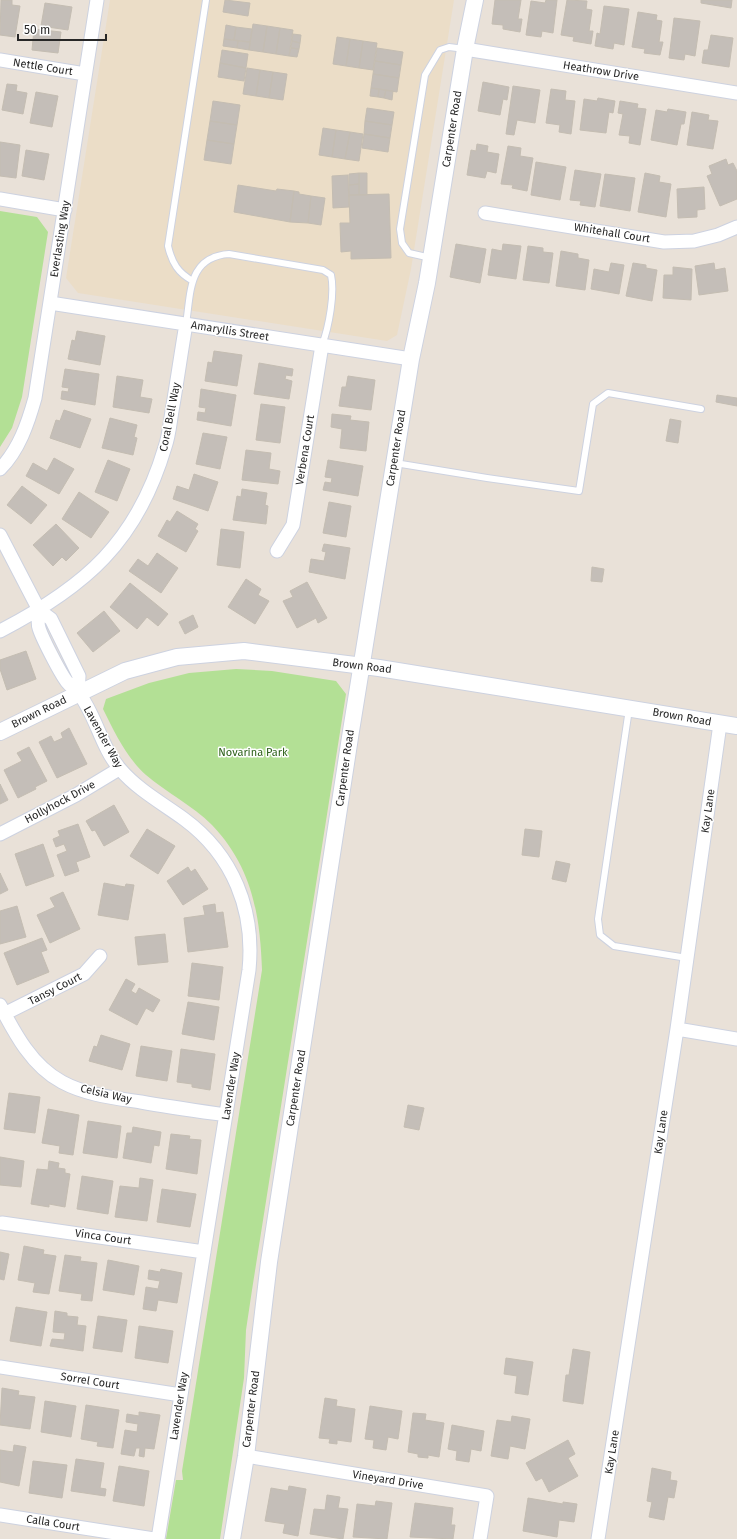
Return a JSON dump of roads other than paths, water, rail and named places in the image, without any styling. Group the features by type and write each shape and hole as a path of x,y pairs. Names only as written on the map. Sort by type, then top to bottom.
{"street":[{"name":"Everlasting Way","path":"0,469 6,463 21,439 35,398 97,0"},
{"name":"Carpenter Road","path":"232,1539 246,1456 269,1262 350,731 362,666 411,358 432,258 465,49 475,0"},
{"name":"Heathrow Drive","path":"465,49 737,93"},
{"name":"Nettle Court","path":"0,60 85,74"},
{"path":"0,199 65,210"},
{"name":"Whitehall Court","path":"485,213 664,242 694,241 718,235 737,227"},
{"name":"Amaryllis Street","path":"50,303 411,358"},
{"name":"Coral Bell Way","path":"0,631 56,600 91,572 117,545 140,509 155,477 166,446 186,324"},
{"name":"Verbena Court","path":"277,551 293,525 322,345"},
{"name":"Lavender Way","path":"0,535 39,610 39,627 67,682 78,693 120,769 146,794 183,818 203,834 222,856 236,879 246,911 251,942 249,970 158,1539"},
{"name":"Brown Road","path":"0,732 78,693 125,672 177,657 244,651 362,666 737,726"},
{"name":"Kay Lane","path":"598,1539 677,1029 720,724"},
{"name":"Hollyhock Drive","path":"0,834 76,795 120,769"},
{"name":"Tansy Court","path":"2,1010 84,974 100,956"},
{"name":"Celsia Way","path":"2,1010 26,1050 47,1071 62,1082 86,1092 108,1097 226,1116"},
{"path":"677,1029 737,1039"},
{"name":"Vinca Court","path":"2,1222 204,1252"},
{"name":"Sorrel Court","path":"0,1367 181,1395"},
{"name":"Vineyard Drive","path":"246,1456 487,1496 480,1539"},
{"name":"Calla Court","path":"0,1515 154,1539"}],"lane":[{"path":"193,281 178,271 170,255 168,246 206,0"},
{"path":"432,258 409,253 402,243 400,229 425,75 440,50 449,47 465,49"},
{"path":"186,324 193,281 196,272 205,261 215,256 229,254 323,270 331,275 333,285 326,333 322,345"},
{"path":"394,462 487,478 579,491 594,404 608,393 700,410"},
{"path":"629,708 598,919 600,935 614,946 687,958"}],"park label":[{"name":"Novarina Park","path":"253,752"}]}
